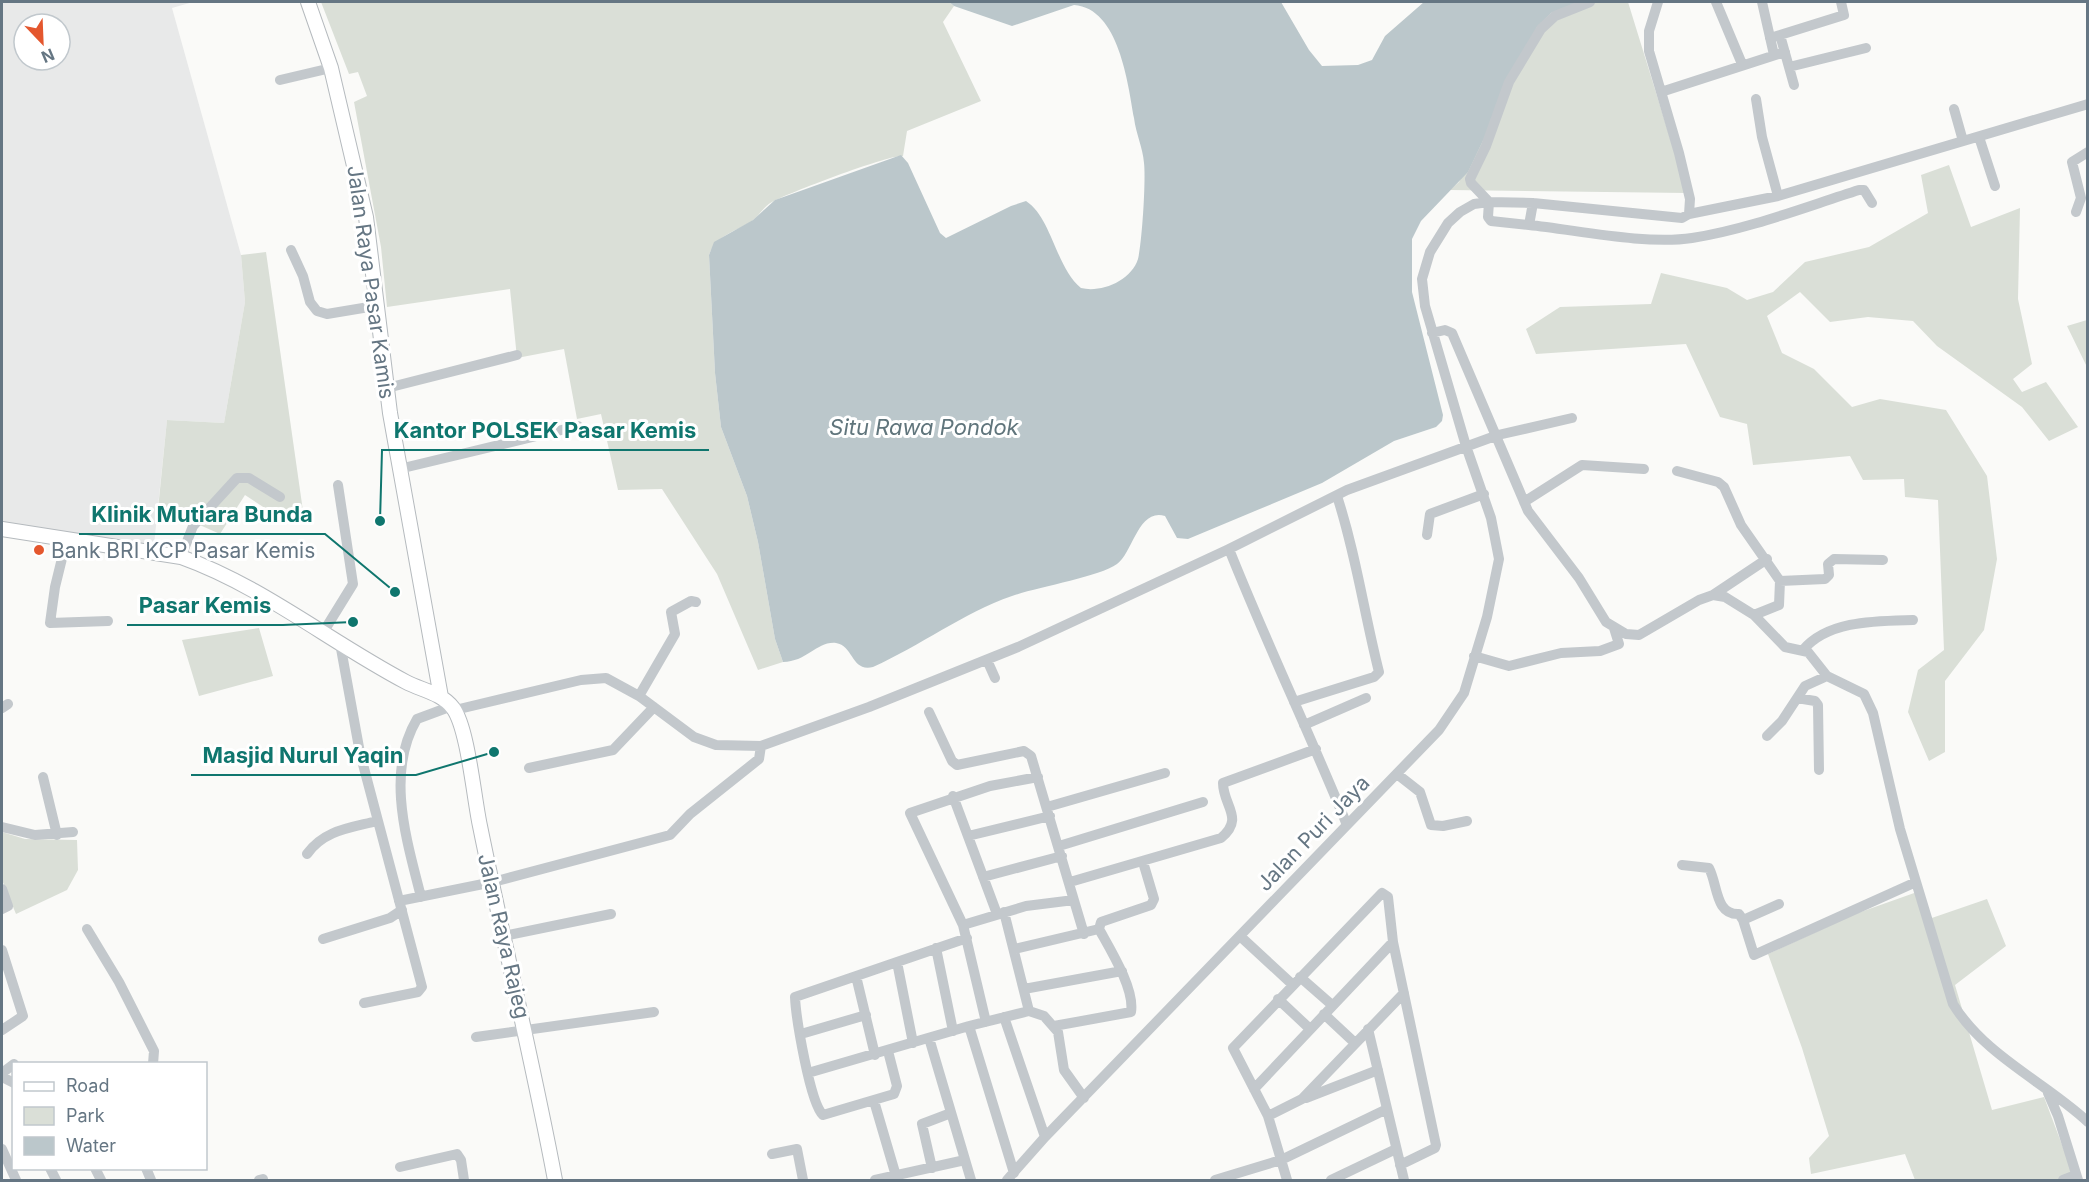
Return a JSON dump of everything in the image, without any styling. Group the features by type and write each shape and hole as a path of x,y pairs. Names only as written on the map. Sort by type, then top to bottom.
{"main road":[{"name":"Jalan Raya Pasar Kamis","path":"308,2 332,68 366,217 375,306 399,469 449,704"},
{"path":"2,529 181,557 253,590 407,683 449,704"},
{"name":"Jalan Raya Rajeg","path":"449,704 461,728 555,1180"}],"street":[{"path":"1590,2 1549,20 1518,65 1486,146 1470,179 1489,202 1488,217 1493,223 1645,238 1680,239 1754,223 1859,190 1864,190 1872,203"},
{"path":"1658,2 1647,41 1690,199 1689,214"},
{"path":"1716,2 1742,64"},
{"path":"1763,2 1779,53 1789,67 1794,85"},
{"path":"1775,37 1844,15 1841,2"},
{"path":"1789,67 1866,48"},
{"path":"1661,92 1779,53"},
{"path":"280,80 332,68"},
{"path":"1756,99 1761,130 1778,196"},
{"name":"Jalan Puri Jaya","path":"1009,1179 1083,1098 1245,941 1347,825 1452,714 1464,693 1489,609 1499,559 1498,546 1484,494 1466,446 1432,333 1422,279 1430,252 1448,223 1460,212 1474,204 1489,202 1533,203 1678,219 1689,214 1778,196 2088,104"},
{"path":"1954,109 1963,141"},
{"path":"1979,137 1995,186"},
{"path":"2076,212 2081,198 2072,162 2088,152"},
{"path":"1529,225 1533,203"},
{"path":"291,250 303,276 310,302 317,311 327,314 375,306"},
{"path":"1432,333 1445,330 1452,333 1498,435 1524,502 1534,520 1579,578 1602,618 1614,628 1639,635 1665,622 1683,609 1713,595 1767,560"},
{"path":"387,388 517,355"},
{"path":"421,897 403,822 402,775 405,753 417,719 449,704 595,678 613,680 639,696 689,734 712,745 761,746 987,660 1229,549 1342,493 1498,435 1572,418"},
{"path":"399,469 578,426"},
{"path":"1524,502 1582,465 1644,469"},
{"path":"1677,471 1718,482 1724,487 1741,525 1780,581 1779,605 1754,615"},
{"path":"181,557 193,526 237,478 249,478 280,496"},
{"path":"324,631 353,584 338,484"},
{"path":"1294,702 1374,677 1379,672 1367,627 1342,493"},
{"path":"1427,535 1430,514 1484,494"},
{"path":"68,538 52,597 50,622 108,621"},
{"path":"1229,549 1265,640 1316,750 1347,825"},
{"path":"1780,581 1825,579 1829,575 1828,564 1834,559 1883,560"},
{"path":"1713,595 1732,601 1754,615 1785,646 1803,650 1815,658 1827,676 1860,691 1867,697 1873,713 1892,800 1953,1004 1959,1014 2021,1072 2088,1122"},
{"path":"639,696 675,634 671,612 691,601 696,602"},
{"path":"1803,650 1820,634 1839,628 1882,621 1913,620"},
{"path":"1474,656 1509,666 1561,653 1600,651 1619,644 1614,628"},
{"path":"340,643 360,753 421,989 364,1003"},
{"path":"987,660 994,678"},
{"path":"1767,736 1782,721 1805,686 1827,676"},
{"path":"1304,725 1366,698"},
{"path":"1797,698 1815,701 1818,705 1819,770"},
{"path":"529,768 613,750 654,707"},
{"path":"929,712 952,761 957,765 1024,751 1031,756 1084,934"},
{"path":"323,939 390,918 400,906 421,897 493,882 670,835 690,814 759,759 761,746"},
{"path":"1070,882 1221,838 1231,827 1233,817 1222,783 1316,750"},
{"path":"968,836 1165,773"},
{"path":"1397,774 1420,792 1437,825 1467,821"},
{"path":"43,777 57,835"},
{"path":"986,1022 963,925 910,813 953,796 1038,777"},
{"path":"953,796 983,877 1001,913 1015,949 1029,1011"},
{"path":"983,877 1203,802"},
{"path":"307,854 320,840 331,833 377,821"},
{"path":"2,827 35,835 73,832"},
{"path":"1054,1026 1131,1012 1132,1005 1122,971 1099,928 1101,922 1153,903 1154,899 1143,862"},
{"path":"1682,865 1709,868 1722,908 1731,914 1739,914 1753,953 1756,955 1916,882"},
{"path":"2,889 8,905 2,909"},
{"path":"1287,1180 1268,1116 1233,1048 1380,894 1388,897 1393,942 1436,1147 1400,1165"},
{"path":"963,925 1001,913 1074,900"},
{"path":"1743,920 1779,904"},
{"path":"504,936 611,914"},
{"path":"1015,949 1084,934 1099,928"},
{"path":"87,929 119,982 154,1051 153,1062"},
{"path":"888,1051 897,1089 891,1096 823,1115 818,1110 808,1073 796,996 967,938"},
{"path":"1245,941 1263,957 1332,1005"},
{"path":"1254,1089 1393,942"},
{"path":"936,948 953,1031"},
{"path":"2,950 23,1016 2,1030"},
{"path":"897,962 913,1043"},
{"path":"1024,989 1122,971"},
{"path":"856,976 875,1054"},
{"path":"1302,1099 1404,993"},
{"path":"1278,999 1310,1028"},
{"path":"808,1073 1029,1011 1044,1016 1054,1026 1060,1037 1064,1070 1083,1098"},
{"path":"476,1037 654,1012"},
{"path":"1324,1014 1355,1043"},
{"path":"801,1034 866,1015"},
{"path":"1004,1017 1046,1137"},
{"path":"969,1026 1009,1179"},
{"path":"1368,1029 1404,1180"},
{"path":"929,1038 971,1180"},
{"path":"16,1062 24,1056"},
{"path":"1268,1116 1302,1099 1378,1070"},
{"path":"2047,1091 2058,1116 2077,1178 2063,1180"},
{"path":"874,1101 896,1176"},
{"path":"1215,1180 1281,1160 1387,1109"},
{"path":"932,1168 921,1125 951,1113"},
{"path":"772,1154 797,1149 803,1180"},
{"path":"1331,1180 1396,1149"},
{"path":"6,1152 12,1169"},
{"path":"400,1167 457,1154 461,1160 464,1180"},
{"path":"875,1180 966,1160"}],"shaded area":[{"path":"2,2 193,2 172,8 241,255 245,302 224,423 167,420 154,545 2,526"}],"green space":[{"path":"321,2 949,2 954,6 943,22 981,101 907,131 903,156 860,167 772,202 752,221 721,238 709,255 715,373 721,427 747,496 758,542 775,639 783,662 758,670 717,574 662,489 618,490 601,414 577,419 564,349 517,358 510,289 387,307 381,247 354,102 367,96 358,72 349,74"},
{"path":"1582,2 1628,2 1687,193 1450,190 1459,182 1537,27 1551,13"},
{"path":"1949,165 1971,227 2020,208 2018,299 2032,364 2013,379 2022,392 2046,382 2078,427 2049,441 2022,407 1937,346 1913,321 1868,317 1830,322 1800,292 1767,316 1782,353 1814,369 1852,407 1880,399 1946,410 1987,476 1997,559 1984,630 1945,681 1945,752 1929,761 1908,712 1918,670 1944,650 1938,500 1905,497 1904,479 1863,480 1850,456 1753,465 1747,424 1720,417 1686,344 1536,354 1526,329 1560,307 1651,304 1661,273 1727,288 1747,300 1773,292 1805,262 1869,247 1928,213 1921,175"},
{"path":"266,252 303,511 280,518 245,495 220,534 184,518 157,519 167,420 224,423 245,302 241,255"},
{"path":"2088,320 2087,367 2067,326"},
{"path":"259,628 273,676 199,696 182,640"},
{"path":"2,832 25,839 77,840 78,870 67,890 16,914 2,880"},
{"path":"1917,892 1926,920 1987,899 2006,946 1955,985 1992,1110 2044,1097 2073,1174 2057,1180 1915,1180 1905,1154 1811,1174 1809,1158 1829,1136 1802,1048 1768,954 1855,914"}],"water":[{"name":"Situ Rawa Pondok","path":"949,2 1281,2 1309,50 1322,66 1358,65 1372,60 1385,36 1424,2 1582,2 1551,13 1537,27 1468,172 1421,221 1412,239 1412,292 1443,415 1442,421 1436,427 1394,441 1322,483 1188,539 1177,538 1165,516 1156,515 1142,525 1123,558 1108,569 994,603 873,667 860,666 842,645 836,643 823,645 799,659 783,662 775,639 758,542 747,496 721,427 715,373 709,255 714,242 753,220 775,200 901,155 908,163 940,233 946,238 1026,201 1042,219 1066,268 1081,288 1097,289 1114,284 1129,274 1138,259 1144,197 1143,157 1119,50 1102,19 1089,9 1074,5 1012,26 954,6"}],"place":[{"name":"Kantor POLSEK Pasar Kemis","path":"380,521"},
{"name":"Bank BRI KCP Pasar Kemis","path":"39,550"},
{"name":"Klinik Mutiara Bunda","path":"395,592"},
{"name":"Pasar Kemis","path":"353,622"},
{"name":"Masjid Nurul Yaqin","path":"494,752"}]}
